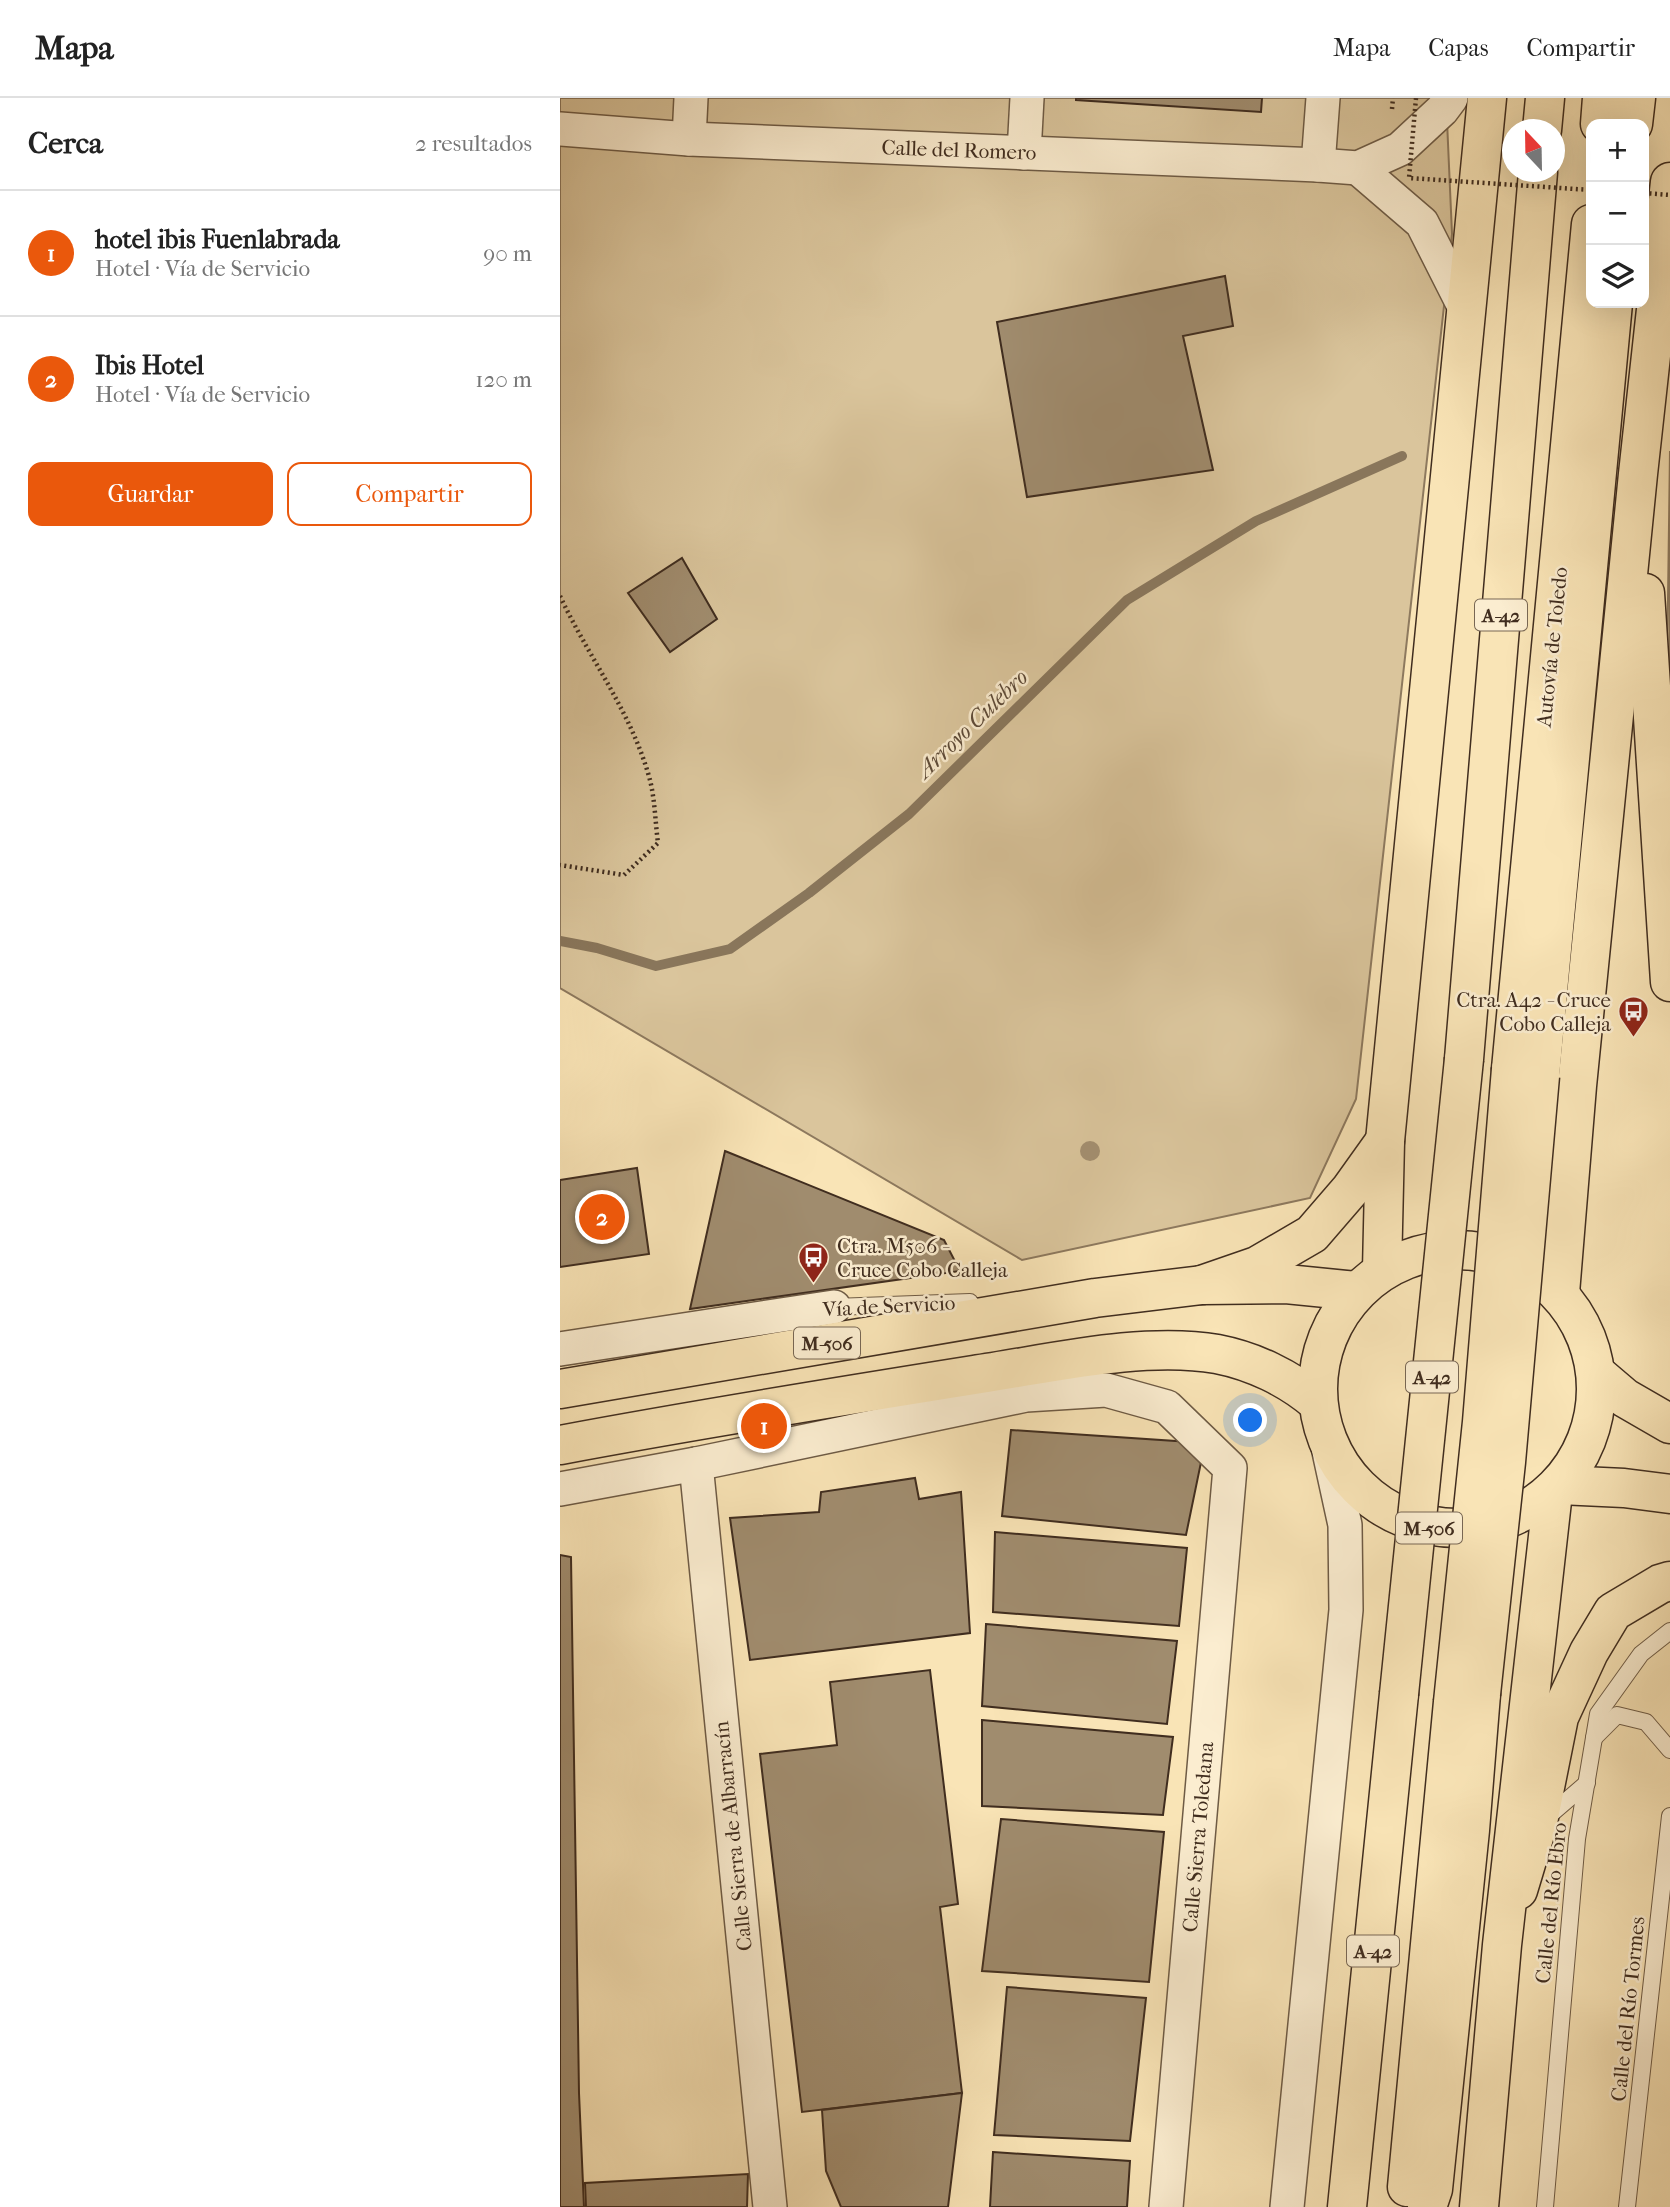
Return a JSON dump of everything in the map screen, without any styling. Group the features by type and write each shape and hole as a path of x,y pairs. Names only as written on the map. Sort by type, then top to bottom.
{"main road":[{"path":"1369,1280 1385,1141 1487,98"},
{"path":"1543,119 1545,98"},
{"path":"1600,119 1602,98"},
{"path":"1634,119 1636,98"},
{"name":"A-42","path":"1347,2207 1464,1059 1537,182"},
{"path":"1560,1293 1578,1073 1670,182"},
{"name":"Autovía de Toledo","path":"1526,1073 1589,245"},
{"path":"1526,1073 1612,308"},
{"path":"1638,474 1670,982"},
{"name":"A-42","path":"1406,2207 1467,1698 1482,1422 1526,1073"},
{"path":"1202,1285 1257,1266 1312,1234 1350,1190 1385,1141"},
{"name":"M-506","path":"560,1389 1095,1298 1202,1285 1369,1280 1427,1252 1475,1250 1521,1264 1560,1293 1586,1331 1598,1375 1591,1434 1557,1488 1516,1517 1474,1529 1429,1528 1388,1512 1352,1484 1328,1447 1317,1402 1324,1342 1369,1280"},
{"path":"560,1445 726,1414 1029,1381 1113,1354 1174,1350 1217,1354 1254,1365 1298,1386 1317,1402"},
{"path":"1598,1375 1625,1398 1670,1424"},
{"path":"1479,2207 1502,1945 1536,1632 1557,1488 1670,1494"},
{"path":"1502,1945 1537,1827 1559,1717 1589,1652 1613,1612 1660,1584 1670,1581"},
{"path":"1427,2207 1433,2189 1446,2072 1467,1698"}],"street":[{"path":"689,139 691,98"},
{"path":"1024,153 1027,98"},
{"path":"1318,164 1323,98"},
{"path":"1451,98 1401,149 1358,169 1422,223 1466,310"},
{"name":"Calle del Romero","path":"560,129 689,139 1318,164 1358,169"},
{"name":"Vía de Servicio","path":"560,1349 834,1307"},
{"path":"560,1489 696,1464 1029,1381"},
{"name":"Calle Sierra Toledana","path":"1029,1381 1106,1390 1167,1407 1230,1468 1166,2207"},
{"path":"1287,2207 1346,1610 1345,1525 1328,1447"},
{"name":"Calle Sierra de Albarracín","path":"696,1464 770,2207"}],"lane":[{"name":"Vía de Servicio","path":"834,1307 1095,1298"},
{"name":"Calle del Río Ebro","path":"1545,2207 1577,1839 1598,1714 1641,1654 1670,1632"},
{"path":"1594,1738 1617,1716 1646,1722 1670,1750"},
{"path":"1537,1827 1587,1783"},
{"name":"Calle del Río Tormes","path":"1627,2207 1670,1815"}],"path":[{"path":"1416,98 1409,178 1586,190"},
{"path":"1649,193 1670,195"},
{"path":"560,596 625,712 649,775 657,843 624,875 560,864"}],"shaded area":[{"path":"560,98 1446,98 1452,234 1356,1099 1310,1198 1022,1260 560,988"},
{"path":"1670,451 1670,709 1667,673"}],"building":[{"path":"1076,98 1262,98 1261,112"},
{"path":"1225,276 1233,326 1183,336 1213,470 1027,497 997,322"},
{"path":"682,558 717,619 670,652 628,593"},
{"path":"725,1151 944,1240 960,1271 690,1309"},
{"path":"637,1168 649,1254 560,1267 560,1180"},
{"path":"1011,1430 1205,1443 1186,1535 1002,1516"},
{"path":"915,1478 919,1499 961,1492 970,1633 750,1660 730,1518 819,1512 821,1492"},
{"path":"995,1532 1187,1548 1179,1626 993,1612"},
{"path":"560,1555 571,1557 579,2093 584,2207 560,2207"},
{"path":"986,1624 1177,1641 1167,1724 982,1706"},
{"path":"930,1670 958,1904 940,1907 962,2093 802,2112 760,1754 837,1745 830,1682"},
{"path":"982,1720 1173,1737 1163,1815 982,1806"},
{"path":"1001,1819 1164,1832 1149,1982 982,1971"},
{"path":"1007,1987 1146,1998 1130,2141 994,2135"},
{"path":"962,2093 948,2207 841,2207 826,2171 822,2110"},
{"path":"993,2152 1130,2161 1127,2207 990,2207"},
{"path":"748,2174 747,2207 586,2207 585,2183"}],"waterway":[{"name":"Arroyo Culebro","path":"560,941 597,948 656,966 730,949 809,893 909,814 1127,600 1256,521 1402,456"}],"place":[{"name":"Ctra. A42 - Cruce Cobo Calleja","path":"1634,1039"},
{"name":"Ibis Hotel","path":"602,1217"},
{"name":"Ctra. M506 - Cruce Cobo Calleja","path":"814,1285"},
{"name":"hotel ibis Fuenlabrada","path":"764,1426"}]}
